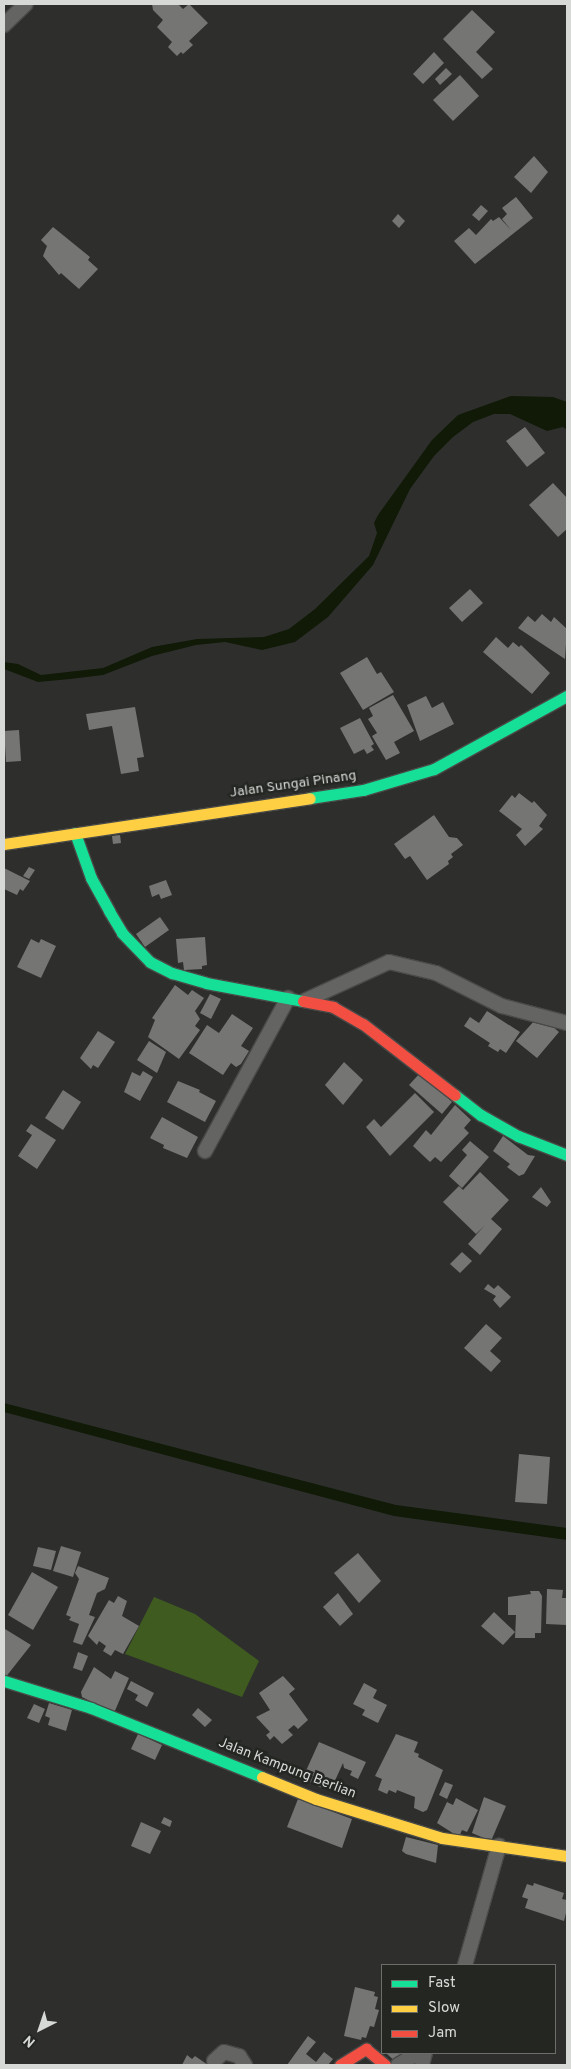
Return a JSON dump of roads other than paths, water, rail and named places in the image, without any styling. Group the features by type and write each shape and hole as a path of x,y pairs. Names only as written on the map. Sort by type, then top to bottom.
{"street":[{"path":"4,25 26,4"},
{"name":"Jalan Sungai Pinang","path":"4,844 363,790 434,769 565,702"},
{"path":"75,833 90,878 109,911 122,932 150,962 172,973 206,983 306,1000 333,1007 363,1024 489,1120 567,1155"},
{"path":"306,1000 389,962 436,973 502,1006 567,1023"},
{"path":"205,1151 288,998"},
{"name":"Jalan Kampung Berlian","path":"4,1681 91,1708 316,1799 442,1838 567,1856"},
{"path":"465,1964 499,1846"},
{"path":"340,2065 366,2049 385,2065"},
{"path":"214,2061 224,2052 239,2056 245,2065"},
{"path":"398,2065 416,2054"}]}
